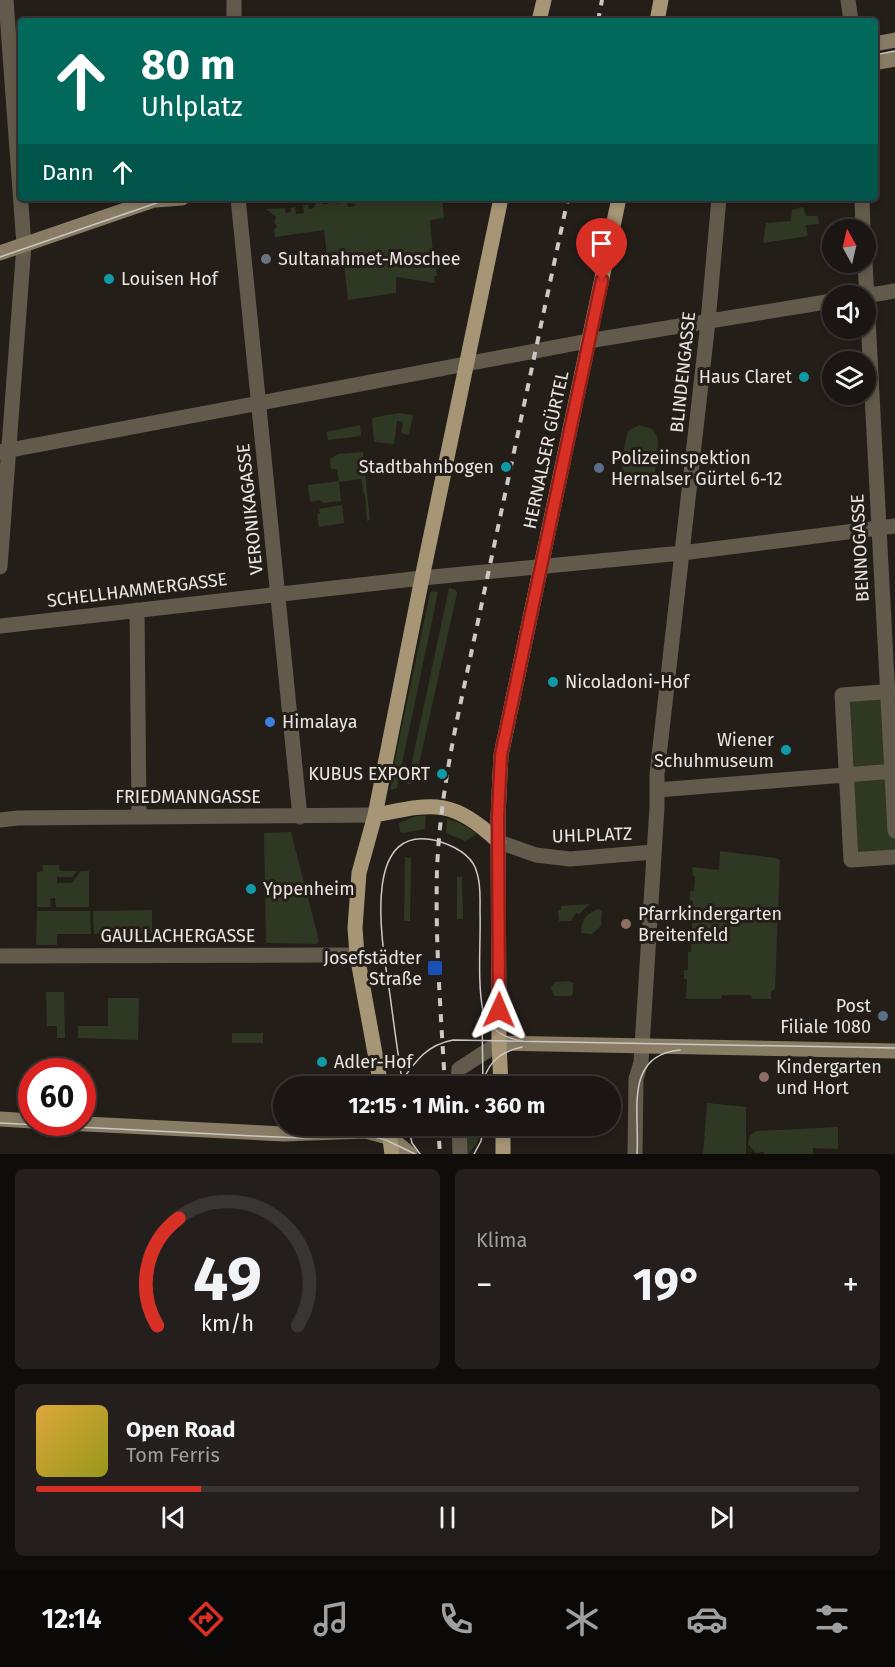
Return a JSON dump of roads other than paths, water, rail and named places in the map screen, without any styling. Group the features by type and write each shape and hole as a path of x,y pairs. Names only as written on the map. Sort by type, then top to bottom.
{"main road":[{"path":"540,18 544,0"},
{"path":"658,18 661,0"},
{"path":"379,1076 354,928 359,873 375,815 500,201"},
{"name":"HERNALSER GÜRTEL","path":"499,842 501,755 618,201"},
{"path":"375,815 417,807 438,806 458,811 478,823 499,842 501,1076"},
{"path":"390,1136 392,1154"},
{"path":"503,1136 503,1154"}],"street":[{"path":"6,0 18,163"},
{"path":"234,0 234,18"},
{"path":"848,0 851,18"},
{"path":"878,43 895,40"},
{"path":"878,62 895,59"},
{"path":"0,567 5,451 24,245 21,201"},
{"path":"0,253 152,201"},
{"name":"VERONIKAGASSE","path":"238,201 300,817"},
{"name":"BLINDENGASSE","path":"662,729 708,322 719,201"},
{"path":"862,201 863,219"},
{"path":"876,294 895,291"},
{"path":"588,341 822,303"},
{"name":"BENNOGASSE","path":"868,339 878,529 891,692 895,831"},
{"name":"HERNALSER GÜRTEL","path":"5,451 588,341"},
{"path":"422,578 682,553 895,526"},
{"name":"SCHELLHAMMERGASSE","path":"0,626 422,578"},
{"path":"137,610 139,816"},
{"path":"891,692 842,695 850,860 895,857"},
{"name":"UHLPLATZ","path":"499,842 536,855 570,858 653,852 662,729"},
{"path":"657,789 893,771"},
{"name":"FRIEDMANNGASSE","path":"0,820 139,816 375,815"},
{"path":"634,1154 636,1078 641,1062 653,852"},
{"name":"GAULLACHERGASSE","path":"0,956 357,955"},
{"path":"459,1076 459,1070 499,1043 895,1051"},
{"path":"0,1119 18,1120"},
{"path":"96,1125 273,1133"},
{"path":"394,1136 410,1154"},
{"path":"459,1136 460,1154"},
{"path":"493,1154 501,1136"}],"tram line":[{"path":"878,54 895,51"},
{"path":"0,257 162,201"},
{"path":"402,1076 383,950 381,893 386,868 396,849 414,839 441,842 452,847 468,857 475,867 480,892 480,974 483,1011 489,1023 498,1032 509,1038 523,1041"},
{"path":"482,1012 483,1076"},
{"path":"405,1076 428,1050 453,1040 895,1048"},
{"path":"485,1076 490,1066 499,1057 522,1047"},
{"path":"637,1154 638,1089 642,1075 650,1063 662,1054 680,1050"},
{"path":"0,1123 302,1138 367,1135 386,1140 415,1154"},
{"path":"410,1136 412,1143 420,1154"},
{"path":"474,1154 482,1136"}],"railway":[{"path":"599,18 602,0"},
{"path":"444,1076 437,924 438,851 444,795 457,720 567,201"},
{"path":"439,1136 440,1154"}],"place":[{"name":"Sultanahmet-Moschee","path":"266,259"},
{"name":"Louisen Hof","path":"109,279"},
{"name":"Haus Claret","path":"804,377"},
{"name":"Stadtbahnbogen","path":"506,467"},
{"name":"Polizeiinspektion Hernalser Gürtel 6-12","path":"599,468"},
{"name":"Nicoladoni-Hof","path":"553,682"},
{"name":"Himalaya","path":"270,722"},
{"name":"Wiener Schuhmuseum","path":"786,750"},
{"name":"KUBUS EXPORT","path":"442,774"},
{"name":"Yppenheim","path":"251,889"},
{"name":"Pfarrkindergarten Breitenfeld","path":"626,924"},
{"name":"Josefstädter Straße","path":"435,968"},
{"name":"Post Filiale 1080","path":"883,1016"},
{"name":"Adler-Hof","path":"322,1062"},
{"name":"Kindergarten und Hort","path":"764,1077"}]}
